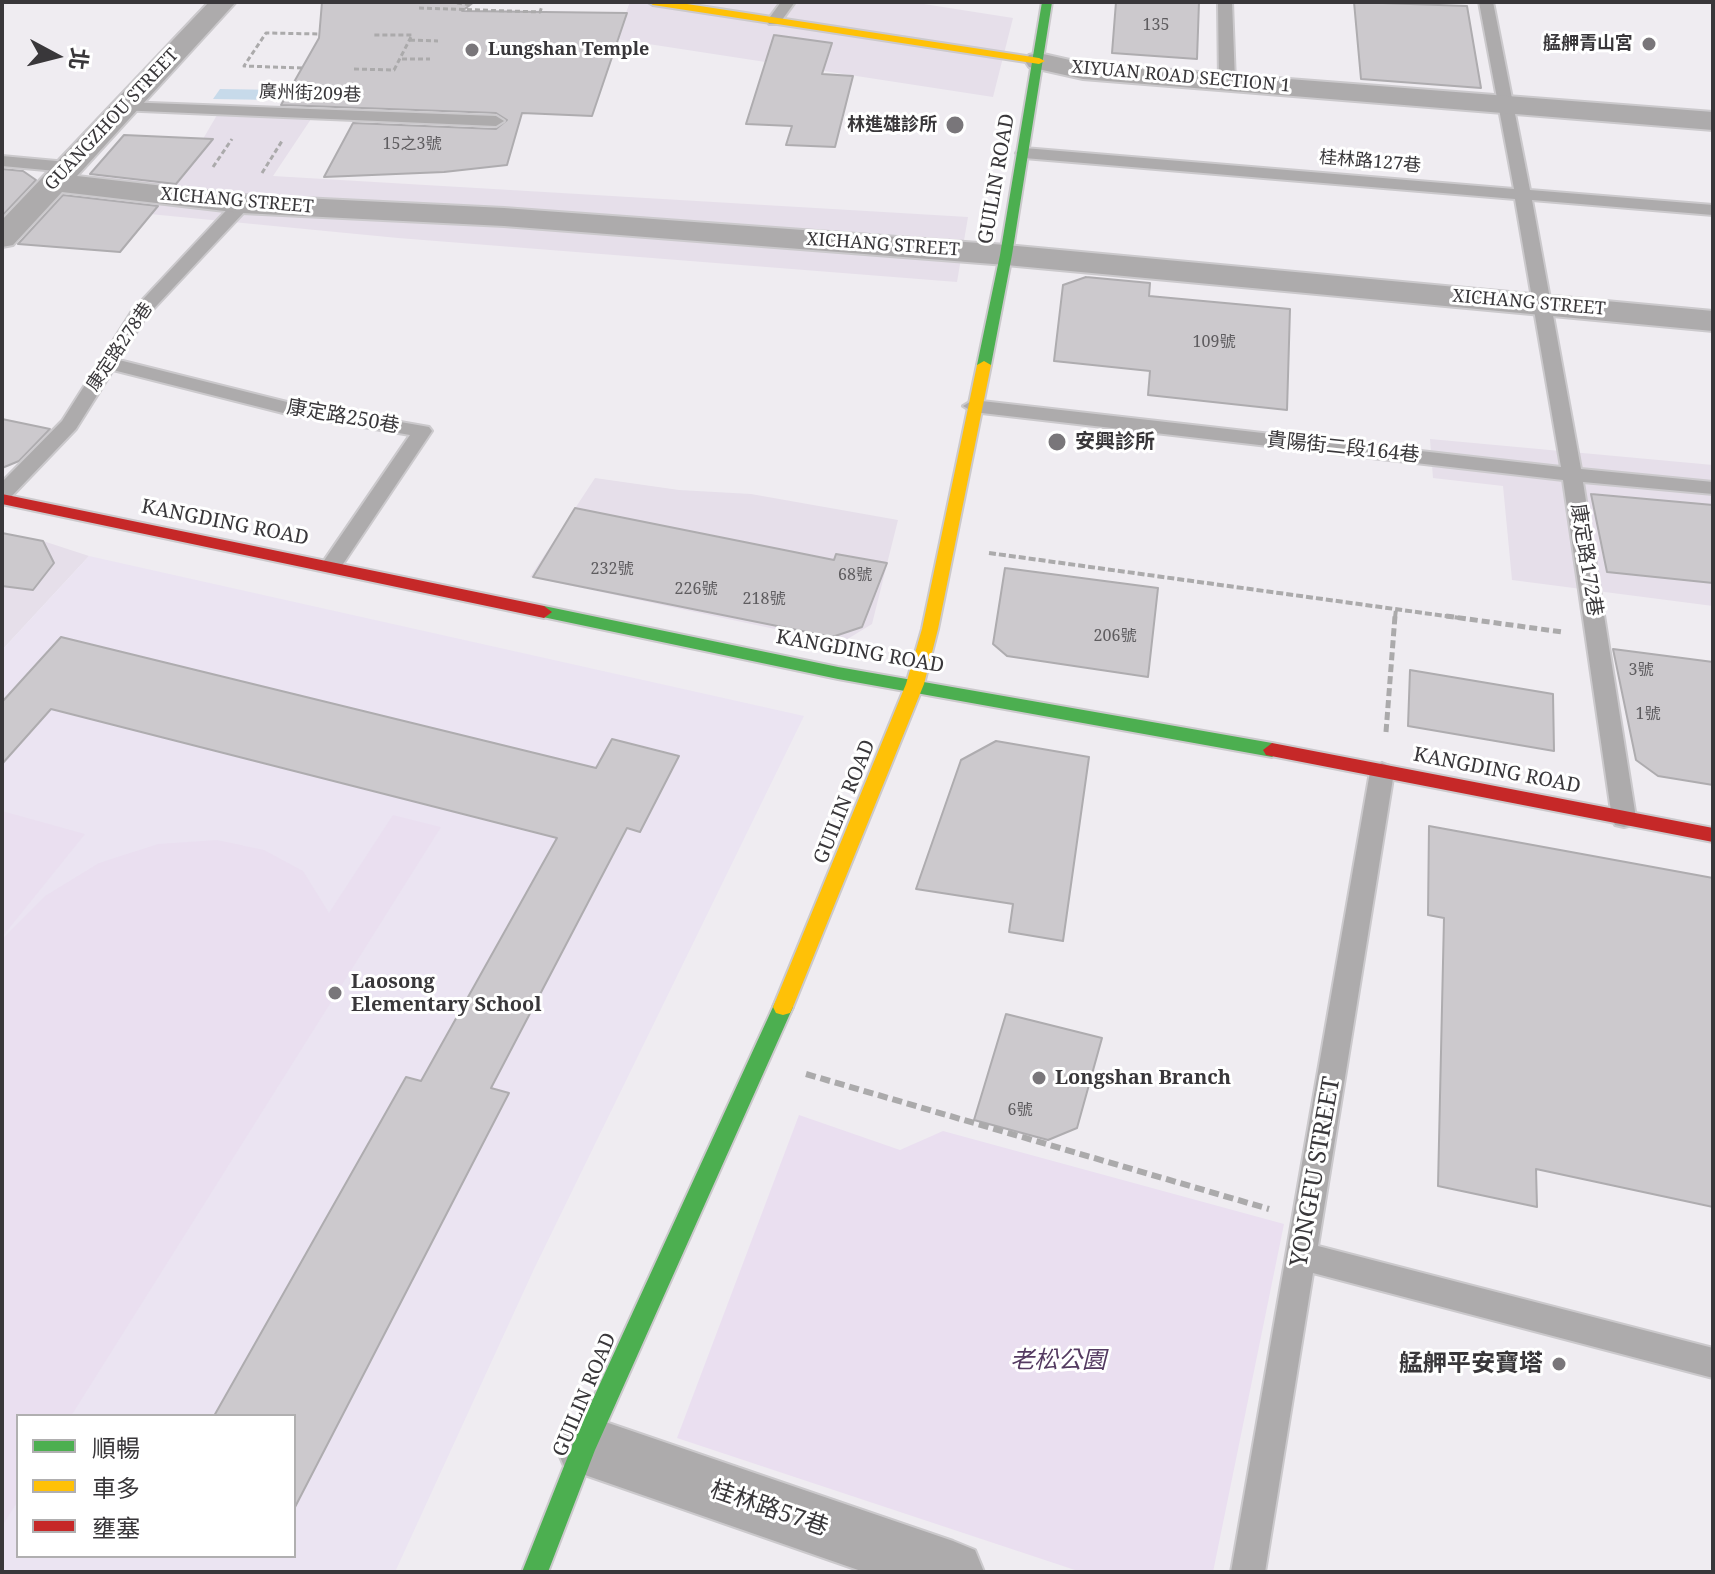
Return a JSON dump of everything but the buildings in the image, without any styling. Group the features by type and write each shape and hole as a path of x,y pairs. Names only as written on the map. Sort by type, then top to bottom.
{"street":[{"name":"GUANGZHOU STREET","path":"2,238 223,2"},
{"name":"XIYUAN ROAD SECTION 1","path":"653,2 1039,61 1083,71 1713,121"},
{"name":"GUILIN ROAD","path":"535,1572 585,1445 740,1099 761,1061 915,684 1006,255 1047,2"},
{"name":"XICHANG STREET","path":"60,174 242,204 504,217 1006,255 1713,321"},
{"name":"KANGDING ROAD","path":"2,497 196,542 332,565 838,673 915,684 1713,835"},
{"name":"桂林路57巷","path":"585,1445 953,1572"}],"lane":[{"path":"774,21 788,2"},
{"path":"1225,2 1227,82"},
{"name":"康定路172巷","path":"1486,2 1544,304 1624,818"},
{"name":"廣州街209巷","path":"123,107 496,121"},
{"name":"桂林路127巷","path":"1024,153 1713,210"},
{"path":"2,161 60,174"},
{"name":"康定路278巷","path":"2,497 69,425 138,315 242,204"},
{"name":"康定路250巷","path":"107,363 287,408 422,431 332,565"},
{"name":"貴陽街二段164巷","path":"973,406 1572,475 1713,488"},
{"name":"YONGFU STREET","path":"1248,1572 1382,772"},
{"path":"1302,1256 1713,1363"}],"path":[{"path":"457,3 472,5"},
{"path":"419,8 540,12 542,6"},
{"path":"302,68 244,66 266,33 320,34"},
{"path":"354,69 394,70 412,35 372,35"},
{"path":"410,40 438,41"},
{"path":"246,46 257,46"},
{"path":"402,59 430,59"},
{"path":"192,198 250,111"},
{"path":"242,204 300,113"},
{"path":"945,548 1598,637"},
{"path":"1382,772 1396,609"},
{"path":"761,1061 1308,1221"}],"shaded area":[{"path":"630,2 911,2 1013,18 993,97 616,39"},
{"path":"217,115 311,119 273,176 968,217 957,282 398,238 67,206 110,161 186,168"},
{"path":"1430,439 1713,465 1713,606 1512,580 1503,486 1433,478"},
{"path":"595,478 679,490 751,494 898,520 872,624 841,643 530,577"},
{"path":"2,533 43,541 89,556 2,650"},
{"name":"Laosong Elementary School","path":"89,556 804,716 534,1269 395,1572 2,1572 2,650"}],"green space":[{"path":"2,811 85,834 2,937"},
{"path":"393,815 441,827 72,1414 16,1414 16,1504 2,1526 2,939 45,896 99,863 158,844 217,840 264,850 303,871 329,913"},
{"name":"老松公園","path":"799,1115 900,1150 943,1131 1284,1224 1213,1572 1081,1572 677,1438"}],"water":[{"path":"220,89 279,90 273,100 213,99"}],"traffic: fast":[{"path":"984,365 1006,255 1047,2"},
{"path":"544,612 838,673 1272,750"},
{"path":"535,1572 585,1445 783,1007"}],"traffic: slow":[{"path":"653,2 1039,61"},
{"path":"783,1007 915,684 930,629 984,365"}],"traffic: jam":[{"path":"2,499 544,612"},
{"path":"1272,750 1713,835"}],"place":[{"name":"艋舺青山宮","path":"1649,44"},
{"name":"Lungshan Temple","path":"472,50"},
{"name":"林進雄診所","path":"955,125"},
{"name":"安興診所","path":"1057,442"},
{"name":"Laosong Elementary School","path":"335,993"},
{"name":"Longshan Branch","path":"1039,1078"},
{"name":"艋舺平安寶塔","path":"1559,1364"}]}
